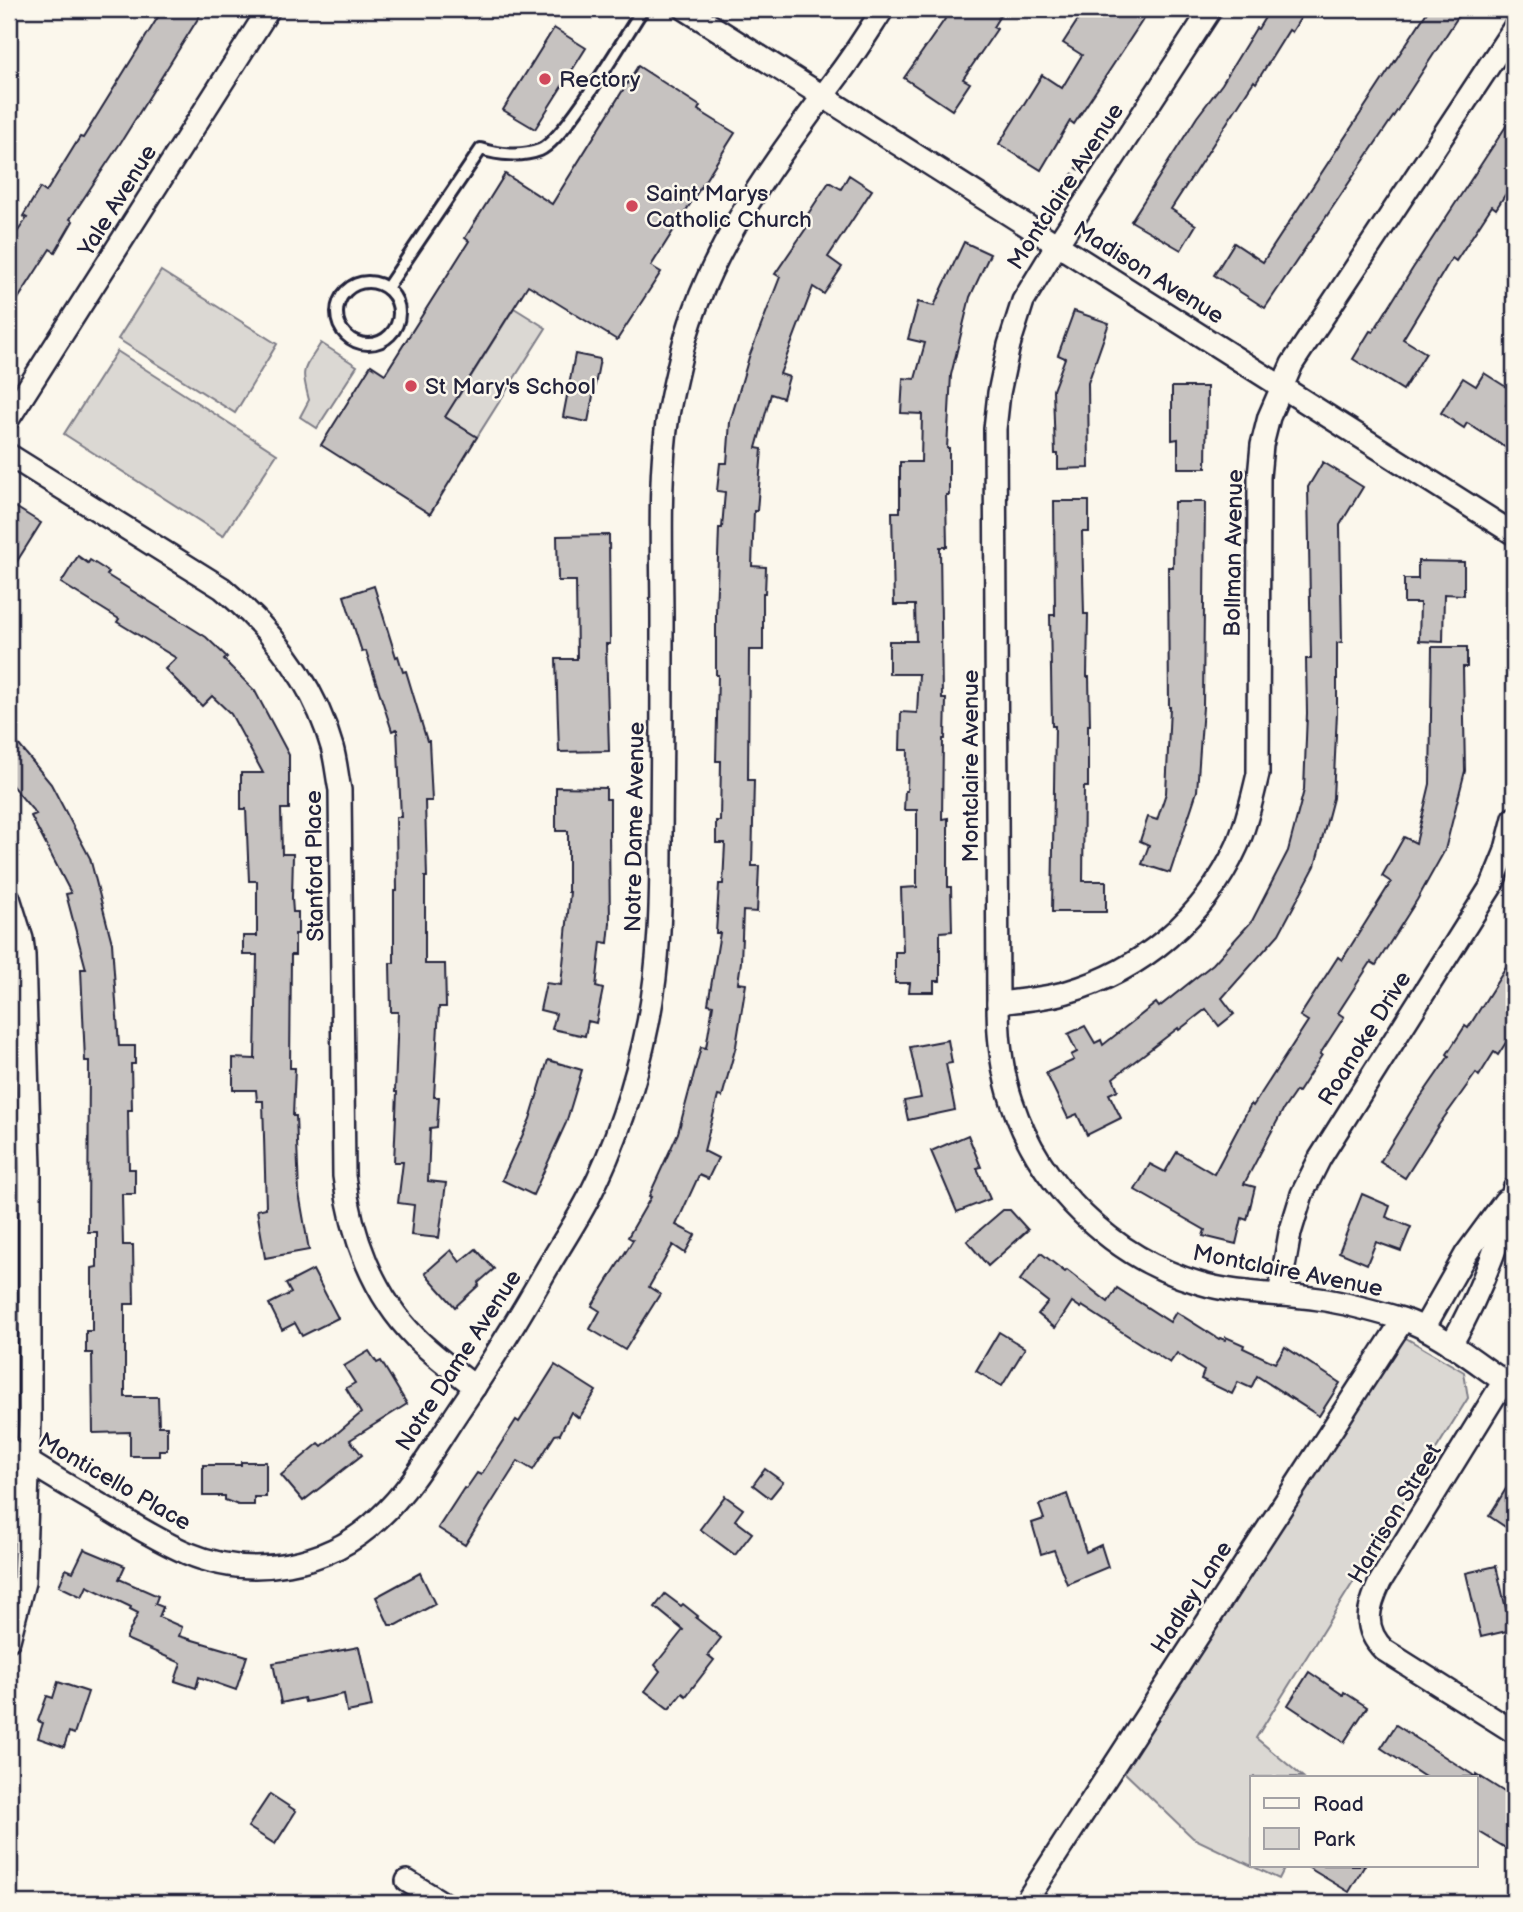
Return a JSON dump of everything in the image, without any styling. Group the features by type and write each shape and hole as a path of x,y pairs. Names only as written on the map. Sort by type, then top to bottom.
{"street":[{"name":"Yale Avenue","path":"9,418 269,9"},
{"name":"Madison Avenue","path":"685,9 1514,534"},
{"name":"Notre Dame Avenue","path":"279,1566 331,1551 355,1538 377,1521 402,1495 523,1310 588,1199 613,1142 633,1083 650,1010 657,961 661,898 662,533 668,417 680,358 694,309 725,246 762,182 883,9"},
{"name":"Montclaire Avenue","path":"1211,9 1023,301 1009,345 999,393 995,429 1000,1049 1012,1102 1026,1136 1044,1168 1070,1202 1125,1249 1161,1269 1198,1283 1238,1292 1321,1299 1403,1320 1424,1328 1509,1385"},
{"name":"Bollman Avenue","path":"998,1003 1065,993 1104,980 1140,960 1173,934 1201,904 1236,847 1250,811 1258,774 1258,477 1269,418 1292,365 1514,28"},
{"name":"Stanford Place","path":"9,455 240,603 272,636 317,706 332,747 340,790 344,1176 347,1202 357,1240 372,1276 389,1304 415,1338 475,1387"},
{"name":"Roanoke Drive","path":"1279,1295 1290,1233 1302,1194 1320,1158 1492,885 1505,853 1514,818"},
{"path":"9,898 22,939 24,955 30,1168 29,1462 24,1582 9,1640"},
{"path":"1424,1328 1466,1254 1514,1189"},
{"path":"1451,1346 1475,1301 1500,1239 1514,1189"},
{"name":"Hadley Lane","path":"1025,1903 1403,1320"},
{"name":"Harrison Street","path":"1509,1385 1380,1582 1371,1602 1369,1617 1375,1641 1384,1650 1514,1732"},
{"name":"Monticello Place","path":"9,1449 157,1538 190,1554 224,1564 279,1566"},
{"path":"407,1881 443,1903"}],"lane":[{"path":"387,288 481,149 496,154 524,154 542,149 554,139 569,122 643,9"},
{"path":"367,282 387,288 398,304 398,323 393,332 377,343 357,342 349,337 338,320 341,299 347,290 367,282"}],"green space":[{"path":"161,271 277,344 235,413 118,339"},
{"path":"514,308 546,328 477,437 441,414 458,397"},
{"path":"321,343 357,366 317,428 300,417 309,400 305,370"},
{"path":"117,351 277,454 223,536 64,434"},
{"path":"1406,1338 1464,1372 1468,1398 1256,1738 1302,1776 1250,1776 1250,1865 1193,1838 1122,1770 1392,1349"},
{"path":"1254,1867 1285,1867 1279,1879"}],"building":[{"path":"163,9 204,9 70,219 73,221 55,252 50,249 9,313 9,244 27,218 23,216 40,188 46,192 80,137 83,138"},
{"path":"952,9 1004,9 993,27 997,29 963,79 970,83 952,110 904,78"},
{"path":"1085,9 1150,9 1074,124 1070,121 1041,170 999,144 1042,75 1062,88 1082,55 1063,43"},
{"path":"1270,9 1306,9 1292,32 1289,30 1256,83 1254,81 1171,209 1196,225 1181,250 1131,221"},
{"path":"1429,9 1463,9 1265,308 1214,275 1234,243 1263,262"},
{"name":"Rectory","path":"554,28 586,48 535,129 503,110"},
{"path":"638,66 700,106 698,110 735,133 651,266 661,272 617,340 528,285 445,417 477,437 430,514 321,445 371,365 385,374 469,241 465,238 505,174 552,204"},
{"path":"1514,114 1514,181 1496,209 1492,206 1456,261 1452,258 1403,339 1426,353 1403,390 1353,359"},
{"path":"849,175 872,190 828,257 842,267 824,294 813,287 780,374 789,377 783,398 771,394 756,448 762,449 757,511 754,511 752,566 766,567 763,650 749,650 748,780 754,780 752,866 759,866 757,912 743,911 738,983 746,984 736,1046 722,1097 718,1096 704,1151 718,1158 708,1179 699,1175 676,1225 695,1235 685,1253 673,1245 649,1287 660,1294 625,1350 590,1329 600,1311 592,1306 633,1240 628,1237 651,1197 649,1196 678,1133 701,1047 706,1048 713,1005 708,1004 720,933 716,933 725,843 716,843 716,821 720,821 721,761 716,761 716,614 719,528 722,528 725,492 717,491 720,463 727,463 730,422 749,357 780,277 775,274 809,224 804,220 829,182 841,189"},
{"path":"964,242 990,254 970,297 951,375 947,448 947,547 940,547 942,699 946,699 942,819 948,818 948,887 951,887 952,931 940,932 940,981 934,981 934,992 909,992 910,983 895,983 895,952 903,952 901,888 917,887 917,810 904,810 908,750 900,750 901,712 917,713 919,674 889,674 889,641 916,641 915,605 894,605 892,512 900,512 900,462 921,462 922,414 901,413 903,378 915,379 925,343 908,339 918,302 934,306"},
{"path":"1074,311 1109,323 1088,383 1089,468 1058,469 1053,390 1065,358 1058,355"},
{"path":"575,354 600,359 588,422 563,417"},
{"path":"1484,373 1514,392 1506,405 1514,411 1514,453 1467,423 1464,428 1441,413 1463,378 1476,386"},
{"path":"1172,387 1207,387 1206,468 1178,468 1178,439 1172,440"},
{"path":"1323,462 1363,487 1340,525 1342,642 1337,643 1333,798 1315,866 1279,934 1222,998 1234,1014 1219,1026 1206,1009 1113,1078 1118,1090 1109,1094 1121,1118 1087,1135 1077,1114 1068,1118 1046,1073 1074,1060 1071,1055 1077,1052 1068,1034 1085,1026 1095,1043 1101,1040 1103,1045 1156,1003 1159,1007 1213,964 1252,921 1288,851 1304,790 1306,659 1311,659 1308,487"},
{"path":"1054,501 1089,501 1089,532 1082,532 1084,614 1088,614 1087,677 1090,725 1088,787 1084,787 1083,881 1106,881 1106,912 1052,912 1055,726 1052,726 1050,615 1055,615"},
{"path":"1174,502 1205,502 1203,707 1197,791 1170,873 1142,864 1149,845 1140,841 1148,817 1157,820 1166,793 1170,707 1168,567 1173,567"},
{"path":"9,503 41,523 9,574"},
{"path":"609,535 610,644 606,644 609,751 559,752 556,659 577,659 576,581 558,581 557,536"},
{"path":"78,556 109,572 107,575 206,637 227,657 224,660 255,691 289,755 289,809 281,809 282,854 293,854 293,912 298,912 295,955 291,955 290,1068 295,1068 293,1116 296,1116 299,1193 309,1250 265,1258 257,1210 266,1208 263,1101 257,1101 256,1090 233,1090 233,1058 255,1059 257,955 243,955 243,936 257,936 257,881 249,881 246,809 241,809 241,773 263,773 231,714 212,696 202,706 165,669 176,658 61,583"},
{"path":"1418,561 1464,562 1464,595 1444,594 1443,642 1419,641 1420,603 1404,603 1404,579 1418,579"},
{"path":"374,586 396,657 398,656 403,672 406,671 429,741 432,801 425,801 425,964 445,964 446,1007 439,1007 434,1097 439,1097 437,1127 430,1128 428,1181 446,1183 439,1238 411,1235 414,1205 398,1203 403,1162 394,1162 398,1012 391,1012 390,963 394,963 394,891 397,891 396,817 401,817 397,729 392,731 366,651 362,652 344,596"},
{"path":"1432,647 1467,647 1467,667 1463,667 1465,771 1445,850 1376,965 1371,962 1338,1013 1344,1017 1298,1092 1296,1091 1283,1110 1244,1184 1255,1187 1247,1220 1242,1218 1236,1244 1203,1236 1205,1230 1135,1190 1150,1164 1165,1172 1177,1152 1214,1174 1251,1104 1253,1106 1308,1021 1300,1016 1338,957 1342,960 1391,882 1382,876 1404,837 1416,843 1430,784"},
{"path":"9,733 51,784 90,858 112,943 119,1046 135,1046 135,1064 131,1064 132,1110 128,1110 129,1169 135,1169 135,1194 122,1194 123,1245 133,1245 134,1304 125,1304 125,1397 158,1397 159,1426 167,1426 167,1450 159,1450 159,1456 130,1456 130,1432 93,1433 92,1353 86,1353 86,1331 92,1331 92,1268 97,1267 97,1232 88,1232 89,1061 85,1061 81,969 86,969 66,894 71,893 31,816 36,814 9,782"},
{"path":"556,787 606,788 606,799 610,799 608,943 601,942 596,987 603,989 596,1023 588,1021 585,1036 552,1029 556,1014 540,1010 546,983 561,985 570,892 568,831 556,831"},
{"path":"1514,955 1514,1030 1498,1055 1494,1052 1479,1076 1476,1073 1405,1178 1380,1162 1449,1056 1447,1054 1465,1026 1468,1028"},
{"path":"948,1040 952,1063 946,1064 955,1110 908,1120 904,1101 921,1098 910,1047"},
{"path":"548,1060 582,1070 566,1123 533,1195 502,1180 530,1119"},
{"path":"968,1135 981,1167 977,1168 990,1199 957,1212 931,1151"},
{"path":"1362,1194 1390,1206 1386,1217 1411,1227 1401,1251 1376,1242 1367,1264 1339,1252"},
{"path":"1003,1210 1010,1210 1028,1230 988,1266 967,1241"},
{"path":"476,1249 494,1269 455,1307 425,1273 451,1250 460,1262"},
{"path":"1041,1253 1108,1302 1117,1288 1170,1322 1176,1312 1219,1339 1225,1340 1226,1337 1275,1363 1285,1347 1340,1383 1319,1416 1257,1376 1251,1388 1238,1382 1232,1394 1201,1379 1204,1371 1177,1353 1170,1363 1072,1302 1055,1328 1038,1314 1048,1302 1020,1280"},
{"path":"313,1270 338,1318 302,1336 295,1323 282,1330 269,1304 291,1293 286,1284"},
{"path":"999,1332 1025,1348 1002,1386 976,1371"},
{"path":"369,1351 377,1363 381,1361 407,1404 350,1440 362,1455 303,1501 281,1475 319,1443 322,1446 361,1413 346,1388 355,1383 344,1366"},
{"path":"555,1365 596,1391 579,1418 571,1412 560,1434 555,1435 533,1470 518,1461 465,1545 438,1528 464,1488 466,1489 477,1473 481,1475"},
{"path":"241,1462 266,1462 266,1497 254,1497 254,1505 238,1505 225,1500 225,1496 203,1496 203,1465 241,1465"},
{"path":"765,1469 783,1482 770,1498 753,1485"},
{"path":"1514,1476 1514,1515 1507,1528 1489,1516"},
{"path":"1067,1494 1086,1552 1101,1545 1108,1567 1067,1584 1054,1550 1041,1554 1032,1523 1044,1519 1039,1505"},
{"path":"725,1496 743,1509 735,1520 752,1533 735,1555 700,1529"},
{"path":"84,1549 125,1566 119,1579 158,1596 155,1604 163,1607 159,1617 182,1627 179,1636 247,1656 236,1690 199,1677 196,1688 175,1681 181,1663 126,1639 138,1613 130,1609 131,1607 87,1586 82,1597 59,1586 66,1569 73,1572"},
{"path":"1496,1566 1511,1630 1481,1637 1466,1573"},
{"path":"420,1573 435,1604 397,1625 389,1625 376,1597"},
{"path":"665,1594 681,1606 683,1604 721,1638 708,1655 714,1660 686,1696 682,1693 669,1709 645,1691 660,1671 655,1665 683,1630 655,1607"},
{"path":"359,1647 372,1707 347,1712 344,1694 305,1702 304,1698 281,1703 273,1663"},
{"path":"1309,1672 1343,1695 1344,1692 1367,1707 1344,1742 1288,1705"},
{"path":"58,1682 88,1692 74,1734 69,1732 64,1747 38,1738 43,1723 38,1721 47,1696 53,1698"},
{"path":"1396,1725 1474,1776 1423,1776 1381,1748"},
{"path":"1476,1776 1514,1798 1514,1853 1478,1831"},
{"path":"270,1794 296,1811 275,1844 248,1827"},
{"path":"1307,1867 1364,1867 1349,1892"}],"place":[{"name":"Rectory","path":"545,79"},
{"name":"Saint Marys Catholic Church","path":"632,206"},
{"name":"St Mary's School","path":"411,386"}]}
